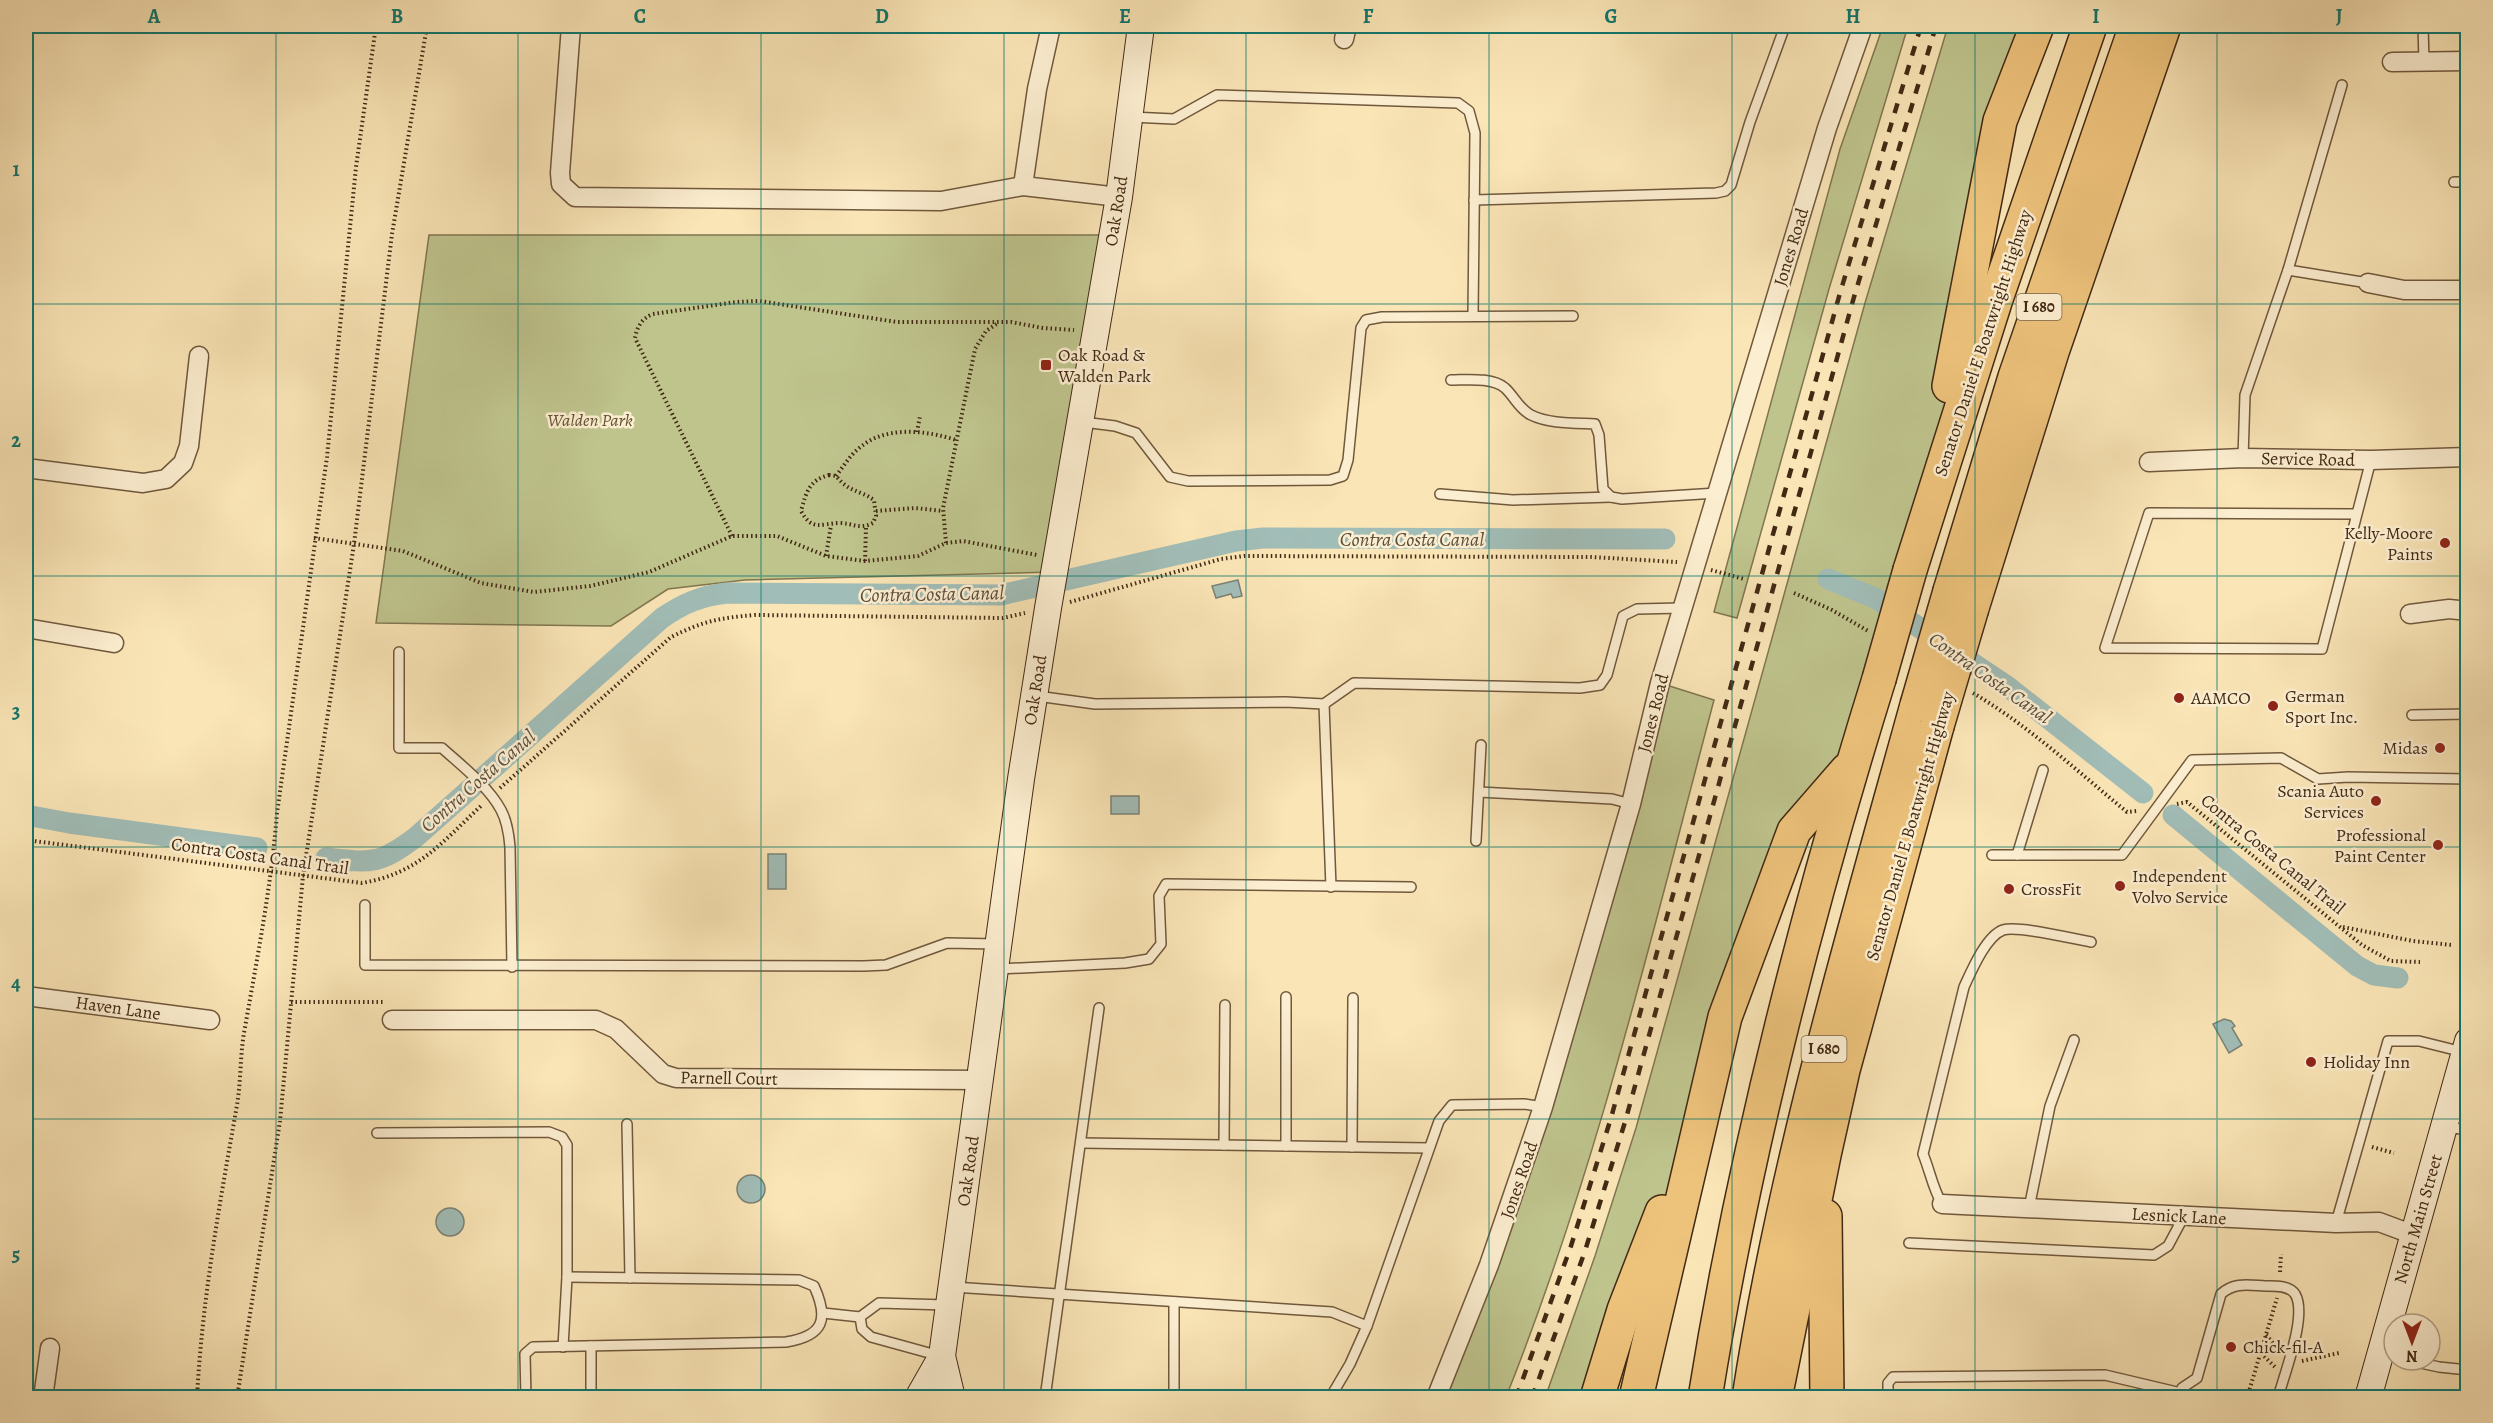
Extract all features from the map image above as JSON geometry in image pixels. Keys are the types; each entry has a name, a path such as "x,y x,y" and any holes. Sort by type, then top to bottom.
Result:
{"highway":[{"path":"1917,550 2000,121 2037,26"},
{"name":"Senator Daniel E Boatwright Highway","path":"1705,1398 1748,1167 1790,998 1853,763 1992,312 2090,26"},
{"name":"I 680","path":"1961,599 2015,377 2136,26"},
{"path":"2159,38 2180,26"},
{"name":"Senator Daniel E Boatwright Highway","path":"1775,1398 1824,1155 1927,715 1961,599 2055,342 2159,38"},
{"name":"I 680","path":"1749,1398 1776,1252 1860,909 1927,715"},
{"path":"1636,1398 1725,1017 1794,831 1853,763"},
{"path":"1597,1398 1624,1310 1705,1098"},
{"path":"1824,1155 1827,1398"}],"main road":[{"name":"Oak Road","path":"952,1398 942,1356 950,1296 1034,696 1119,197 1141,26"},
{"name":"North Main Street","path":"2368,1398 2384,1354 2414,1234 2456,1128 2466,1046"},
{"name":"Oak Road","path":"918,1398 942,1356"}],"street":[{"path":"571,26 560,173 561,184 575,197 941,201 1023,186 1119,197"},
{"path":"1023,186 1037,89 1051,26"},
{"name":"Jones Road","path":"1436,1398 1489,1264 1544,1107 1630,804 1660,683 1682,608 1827,128 1863,26"},
{"path":"2392,62 2468,61"},
{"path":"2368,283 2404,290 2467,290"},
{"path":"26,468 143,483 166,479 183,463 189,446 199,356"},
{"name":"Service Road","path":"2149,462 2243,458 2371,460 2468,457"},
{"path":"2410,614 2449,609 2468,610"},
{"path":"26,628 114,643"},
{"name":"Haven Lane","path":"26,996 210,1020"},
{"name":"Parnell Court","path":"392,1020 596,1020 616,1029 663,1074 676,1078 980,1080"},
{"name":"Lesnick Lane","path":"1942,1204 2336,1223 2379,1222 2414,1234"},
{"path":"43,1398 50,1348"}],"lane":[{"path":"1474,200 1725,191 1731,185 1750,122 1785,26"},
{"path":"2423,26 2424,62"},
{"path":"2243,458 2245,395 2288,270 2342,85"},
{"path":"1130,117 1174,119 1217,95 1458,103 1469,111 1475,133 1473,316"},
{"path":"2454,182 2468,182"},
{"path":"2288,270 2368,283"},
{"path":"2467,290 2468,285"},
{"path":"1081,421 1115,426 1136,433 1170,477 1188,481 1330,480 1343,476 1348,460 1361,328 1366,321 1382,316 1573,315"},
{"path":"1451,380 1485,381 1504,387 1515,402 1530,415 1551,421 1595,424 1599,435 1603,489 1611,497"},
{"path":"2356,514 2149,513 2105,648 2322,649 2371,460"},
{"path":"1440,494 1513,500 1611,497 1622,499 1717,493"},
{"path":"1034,696 1095,704 1285,702 1324,704 1354,683 1580,688 1600,685 1607,675 1623,616 1636,609 1682,608"},
{"path":"399,652 399,748 442,748 471,774 502,810 508,831 512,967"},
{"path":"1324,704 1331,887"},
{"path":"2412,715 2468,714"},
{"path":"1476,841 1482,745"},
{"path":"1992,855 2122,855 2192,760 2281,758 2318,779 2348,777 2468,779"},
{"path":"2017,855 2043,770"},
{"path":"1479,792 1612,799 1630,804"},
{"path":"365,905 365,966 864,966 886,965 947,943 997,956 1125,963 1149,959 1161,944 1159,896 1166,884 1411,887"},
{"path":"1942,1204 1934,1191 1931,1173 1923,1154 1964,987 1973,968 1991,939 2002,930 2015,929 2091,942"},
{"path":"1286,997 1286,1146"},
{"path":"1352,1147 1353,998"},
{"path":"1224,1145 1225,1005"},
{"path":"1046,1398 1100,1008"},
{"path":"2029,1208 2050,1106 2074,1040"},
{"path":"2336,1223 2388,1041 2420,1041 2466,1046"},
{"path":"1330,1398 1350,1364 1367,1326 1439,1121 1452,1105 1524,1104 1544,1107"},
{"path":"627,1124 630,1278"},
{"path":"377,1133 549,1132 562,1137 567,1145 567,1277 563,1347"},
{"path":"1081,1143 1429,1148"},
{"path":"1909,1243 2154,1255 2168,1246 2184,1216"},
{"path":"526,1398 525,1354 533,1347 786,1342 806,1339 819,1327 823,1313 814,1286 799,1280 567,1277"},
{"path":"1888,1398 1888,1383 1893,1377 2105,1375 2180,1395 2182,1388 2197,1378 2221,1294 2229,1287 2239,1285 2279,1286 2290,1290 2295,1295 2299,1320 2278,1398"},
{"path":"823,1313 860,1317 879,1302 950,1296 1060,1295 1332,1312 1367,1326"},
{"path":"1174,1302 1174,1398"},
{"path":"860,1317 862,1329 871,1337 942,1356"},
{"path":"591,1346 591,1398"},
{"path":"2442,1367 2468,1370"}],"path":[{"path":"197,1398 200,1342 225,1166 238,1102 244,1036 273,872 277,813 327,458 356,167 376,26"},
{"path":"237,1398 280,1121 303,876 354,544 392,234 427,26"},
{"path":"732,536 635,338 637,329 646,317 653,314 736,302 759,301 897,322 1000,322 1043,328 1096,331"},
{"path":"946,543 943,511 975,349 986,331 1000,322"},
{"path":"917,432 920,416"},
{"path":"836,476 845,487 874,500 876,511 873,524 866,527 857,528 840,523 815,525 806,520 801,511 811,483 819,478 836,476 857,449 872,440 903,430 942,435 956,440"},
{"path":"876,511 915,508 943,511"},
{"path":"826,556 831,525"},
{"path":"865,561 866,527"},
{"path":"314,538 403,551 481,583 534,592 590,586 649,572 732,536 777,536 826,556 865,561 918,556 946,543 963,541 1055,565"},
{"path":"1085,599 1244,555 1591,557 1682,563"},
{"path":"1711,570 1744,579"},
{"name":"Contra Costa Canal Trail","path":"26,840 362,883 398,874 423,860 489,794 671,637 698,624 717,618 755,615 1010,616"},
{"name":"Contra Costa Canal Trail","path":"2187,802 2343,927 2362,945 2385,958 2402,962 2420,962"},
{"name":"Contra Costa Canal Trail","path":"2343,927 2414,941 2452,945"},
{"path":"291,1002 392,1002 392,1020"},
{"path":"2359,1144 2394,1153"},
{"path":"2247,1398 2279,1286 2281,1254"},
{"path":"2266,1335 2270,1340"},
{"path":"2260,1353 2265,1357"}],"green space":[{"path":"1883,26 1908,26 1829,289 1737,618 1714,612 1840,149"},
{"path":"1948,26 2037,26 1920,538 1853,763 1794,831 1705,1098 1597,1397 1545,1398 1595,1256 1636,1128 1865,303"},
{"name":"Walden Park","path":"429,235 1113,235 1054,572 745,580 668,589 611,626 376,623"},
{"path":"1660,683 1714,700 1621,1052 1568,1226 1506,1397 1436,1398 1489,1265"}],"water":[{"path":"1238,580 1242,596 1233,598 1231,594 1216,598 1212,586"},
{"path":"1111,796 1139,796 1139,814 1111,814"},
{"path":"768,854 786,854 786,889 768,889"},
{"path":"2224,1019 2231,1021 2235,1026 2232,1028 2242,1045 2229,1053 2213,1024"},
{"path":"751,1175 761,1179 765,1189 761,1199 751,1203 741,1199 737,1189 741,1179"},
{"path":"450,1208 460,1212 464,1222 460,1232 450,1236 440,1232 436,1222 440,1212"}],"waterway":[{"name":"Contra Costa Canal","path":"326,858 364,861 393,853 416,837 662,618 685,604 709,596 727,593 1001,595 1236,541 1263,538 1665,539"},
{"name":"Contra Costa Canal","path":"1828,579 1875,598 2007,686 2143,793"},
{"name":"Contra Costa Canal","path":"26,815 69,823 257,848"},
{"name":"Contra Costa Canal","path":"2173,815 2357,966 2374,975 2398,978"}],"railway":[{"path":"1516,1398 1571,1246 1611,1118 1840,293 1921,26"},
{"path":"1532,1398 1585,1251 1625,1122 1854,297 1936,26"}],"place":[{"name":"Oak Road & Walden Park","path":"1046,365"},
{"name":"Kelly-Moore Paints","path":"2445,543"},
{"name":"AAMCO","path":"2179,698"},
{"name":"German Sport Inc.","path":"2273,706"},
{"name":"Midas","path":"2440,748"},
{"name":"Scania Auto Services","path":"2376,801"},
{"name":"Professional Paint Center","path":"2438,845"},
{"name":"Independent Volvo Service","path":"2120,886"},
{"name":"CrossFit","path":"2009,889"},
{"name":"Holiday Inn","path":"2311,1062"},
{"name":"Chick-fil-A","path":"2231,1347"}]}
